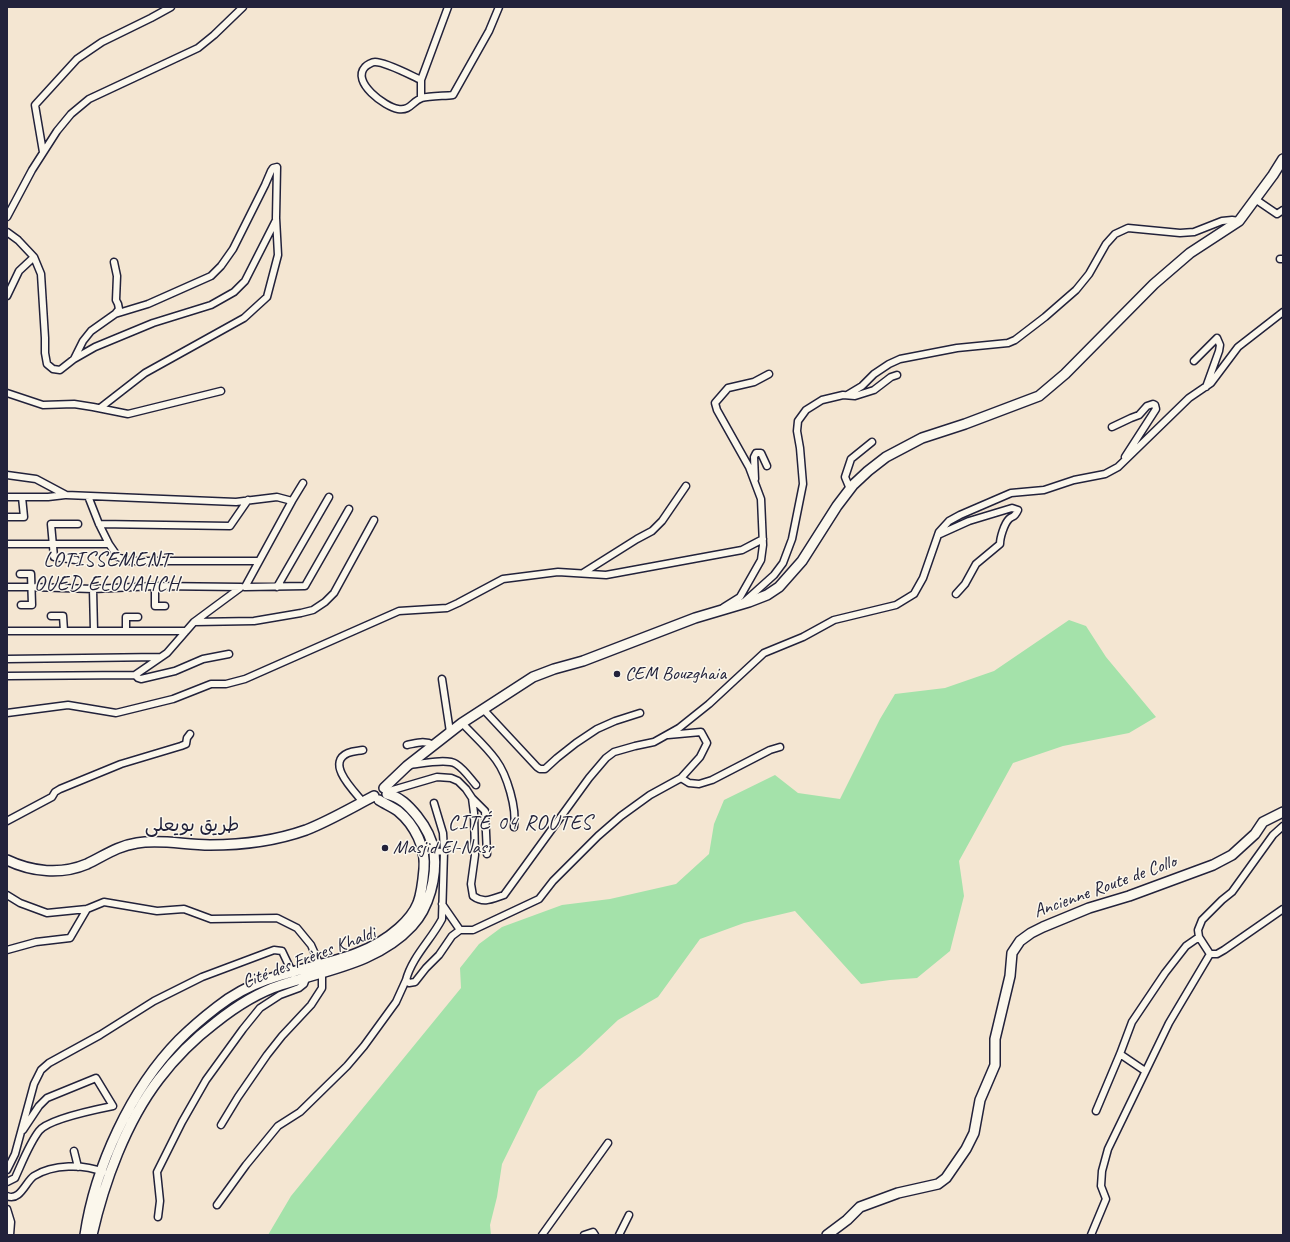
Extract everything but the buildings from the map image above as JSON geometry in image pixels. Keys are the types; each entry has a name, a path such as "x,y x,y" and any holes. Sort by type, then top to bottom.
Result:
{"main road":[{"path":"1239,221 1283,160"},
{"name":"طريق بويعلى","path":"7,860 14,864 52,872 64,871 86,864 111,851 138,843 165,842 210,845 254,842 306,830 362,802 377,798 385,798 386,791 407,766 423,752 462,723 533,677 554,669 583,661 688,621 767,595 779,587 802,561 837,506 850,489 868,471 886,457 922,438 965,424 1039,396 1065,374 1154,284 1190,253 1239,221"},
{"name":"Cité des Frères Khaldi","path":"321,969 345,966 373,955 401,937 420,917 425,908 430,894 433,877 434,852 426,829 413,811 401,799 386,791"},
{"name":"Cité des Frères Khaldi","path":"85,1235 90,1206 105,1173 119,1152 136,1115 158,1080 178,1056 210,1027 242,1002 293,976 321,969 358,954 383,941 408,919 418,904 422,888 424,866 421,846 414,829 406,819 397,810 377,798"},
{"name":"Ancienne Route de Collo","path":"827,1235 847,1220 860,1207 898,1193 938,1184 946,1178 966,1149 974,1133 980,1100 995,1065 995,1039 1010,976 1012,953 1020,941 1030,933 1090,908 1129,896 1213,865 1232,855 1255,834 1263,822 1283,812"},
{"name":"Cité des Frères Khaldi","path":"92,1235 105,1173"}],"street":[{"path":"43,152 35,104 77,58 102,42 171,7"},
{"path":"7,217 43,152 71,114 89,99 198,48 243,7"},
{"path":"421,98 421,80 448,7"},
{"path":"421,80 384,63 374,62 366,66 362,71 362,82 372,94 398,109 407,109 421,98 453,95 489,31 499,7"},
{"path":"74,359 83,340 100,323 115,314 148,304 211,276 221,266 233,249 265,185 270,171 277,167 276,218 278,255 268,297 244,318 145,373 100,408"},
{"path":"1255,199 1277,214 1283,210"},
{"path":"7,232 18,240 34,257 41,274 45,353 47,364 53,369 60,370 74,359 95,347 153,323 211,305 234,292 244,281 276,218"},
{"path":"847,395 862,386 874,374 900,359 957,348 1008,343 1015,340 1076,290 1089,274 1106,244 1114,234 1128,228 1180,233 1194,232 1222,221 1239,221"},
{"path":"7,296 19,271 34,257"},
{"path":"114,262 117,276 116,300 119,309 115,314"},
{"path":"472,798 474,813 475,856 471,884 473,896 479,900 489,900 504,895 589,778 606,758 614,752 654,742 666,736 709,704 764,653 803,637 834,620 896,605 914,594 923,578 939,532 949,521 1011,493 1044,490 1074,480 1105,474 1118,467 1189,398 1211,384 1238,347 1283,312"},
{"path":"1194,361 1217,338 1220,345 1219,351 1206,387"},
{"path":"718,611 740,596 761,560 763,539 761,499 749,467 717,410 715,403 728,388 754,382 769,374"},
{"path":"741,604 774,575 783,563 792,539 803,484 797,431 798,420 806,410 822,400 843,394 855,396 874,390 891,377 897,375"},
{"path":"7,394 43,405 74,404 128,414 221,391"},
{"path":"1112,427 1139,416 1148,406 1153,404 1155,405 1156,409 1118,467"},
{"path":"850,489 845,477 851,459 872,442"},
{"path":"755,484 754,457 756,453 761,453 767,466"},
{"path":"7,475 36,479 66,495"},
{"path":"7,676 136,675 167,653 194,622 242,587 303,483"},
{"path":"583,573 652,531 662,521 686,486"},
{"path":"7,497 48,497 66,495 236,502 277,497 292,501"},
{"path":"88,496 99,524 109,544 118,557 128,560 259,560"},
{"path":"8,517 24,517 22,497"},
{"path":"277,587 329,497"},
{"path":"99,524 230,526 248,500"},
{"path":"938,535 969,521 1012,508 1018,510 1015,516 1008,519 1000,536 1000,544 976,564 965,584 956,594"},
{"path":"7,587 93,589 155,586 305,586 349,509"},
{"path":"194,622 254,621 313,610 326,602 334,593 374,520"},
{"path":"76,560 54,557 51,524 78,524"},
{"path":"7,714 68,705 116,713 173,699 211,684 226,684 245,679 399,611 447,608 503,580 558,572 606,575 742,550 763,539"},
{"path":"7,544 109,544"},
{"path":"20,574 31,574 32,587 32,606 21,606"},
{"path":"155,586 155,606 165,606"},
{"path":"93,589 94,631"},
{"path":"50,616 63,616 64,631"},
{"path":"126,631 126,617 138,616"},
{"path":"7,631 186,631"},
{"path":"136,675 141,679 175,672 203,659 229,654"},
{"path":"7,659 161,657"},
{"path":"442,679 450,732"},
{"path":"483,709 537,767 542,769 548,767 576,743 597,729 615,721 640,714"},
{"path":"462,723 492,755 499,765 514,807 516,817 514,827"},
{"path":"406,980 409,983 415,982 452,936 460,930 473,930 539,899 553,881 598,836 621,816 650,795 681,778 700,757 707,743 701,732 666,736"},
{"path":"7,822 52,797 55,792 60,789 121,764 186,744 187,738 190,734"},
{"path":"407,746 422,742 434,744"},
{"path":"681,778 689,783 699,784 712,780 770,750 780,748"},
{"path":"362,802 340,772 339,765 341,758 347,753 363,750"},
{"path":"423,752 431,763"},
{"path":"407,766 453,762 460,767 476,785"},
{"path":"386,791 444,777 458,781 485,811 486,854"},
{"path":"217,1205 246,1165 278,1126 300,1112 347,1066 364,1046 396,1002 406,980 408,971 415,958 438,928 442,919 444,851 443,833 434,803"},
{"path":"1210,954 1199,937 1198,930 1202,920 1232,892 1273,835 1283,826"},
{"path":"434,852 444,851"},
{"path":"7,895 20,903 47,913 87,909 104,902 157,911 184,909 211,919 277,918 297,928 311,945 321,969 322,988 311,1005 282,1036 267,1055 221,1125"},
{"path":"442,904 460,930"},
{"path":"7,950 36,942 70,938 87,909"},
{"path":"1210,954 1217,954 1224,950 1283,909"},
{"path":"1096,1111 1132,1022 1165,973 1186,946 1199,937"},
{"path":"7,1170 15,1154 34,1084 41,1070 49,1063 100,1035 154,1001 202,977 274,950 282,951 293,976"},
{"path":"1091,1235 1106,1199 1101,1186 1102,1172 1108,1149 1169,1023 1210,954"},
{"path":"158,1217 160,1202 157,1172 182,1122 206,1080 260,1008 280,995 299,988 304,984 307,973"},
{"path":"1120,1054 1145,1071"},
{"path":"7,1182 14,1178 39,1130 57,1121 80,1113 113,1106 96,1078 47,1098 39,1106 20,1136"},
{"path":"542,1235 608,1143"},
{"path":"74,1151 78,1167"},
{"path":"7,1196 16,1196 33,1177 41,1172 53,1168 88,1167 105,1173"},
{"path":"7,1209 11,1222 10,1235"},
{"path":"619,1235 629,1215"},
{"path":"584,1235 594,1232 595,1235"}],"green space":[{"path":"1069,620 1086,626 1106,657 1156,717 1129,733 1063,746 1013,763 959,861 964,896 950,951 917,978 861,984 795,911 744,923 700,939 658,997 618,1020 580,1056 538,1091 502,1164 497,1197 490,1225 491,1235 268,1235 291,1196 461,988 460,968 479,944 502,927 562,905 610,899 676,884 709,854 714,824 724,800 775,775 798,793 840,799 880,719 895,694 945,688 994,671"}],"place":[{"name":"CEM Bouzghaia","path":"617,674"},
{"name":"Masjid El-Nasr","path":"385,848"}],"district":[{"name":"LOTISSEMENT OUED ELOUAHCH","path":"107,572"},
{"name":"CITÉ 04 ROUTES","path":"520,823"}]}
